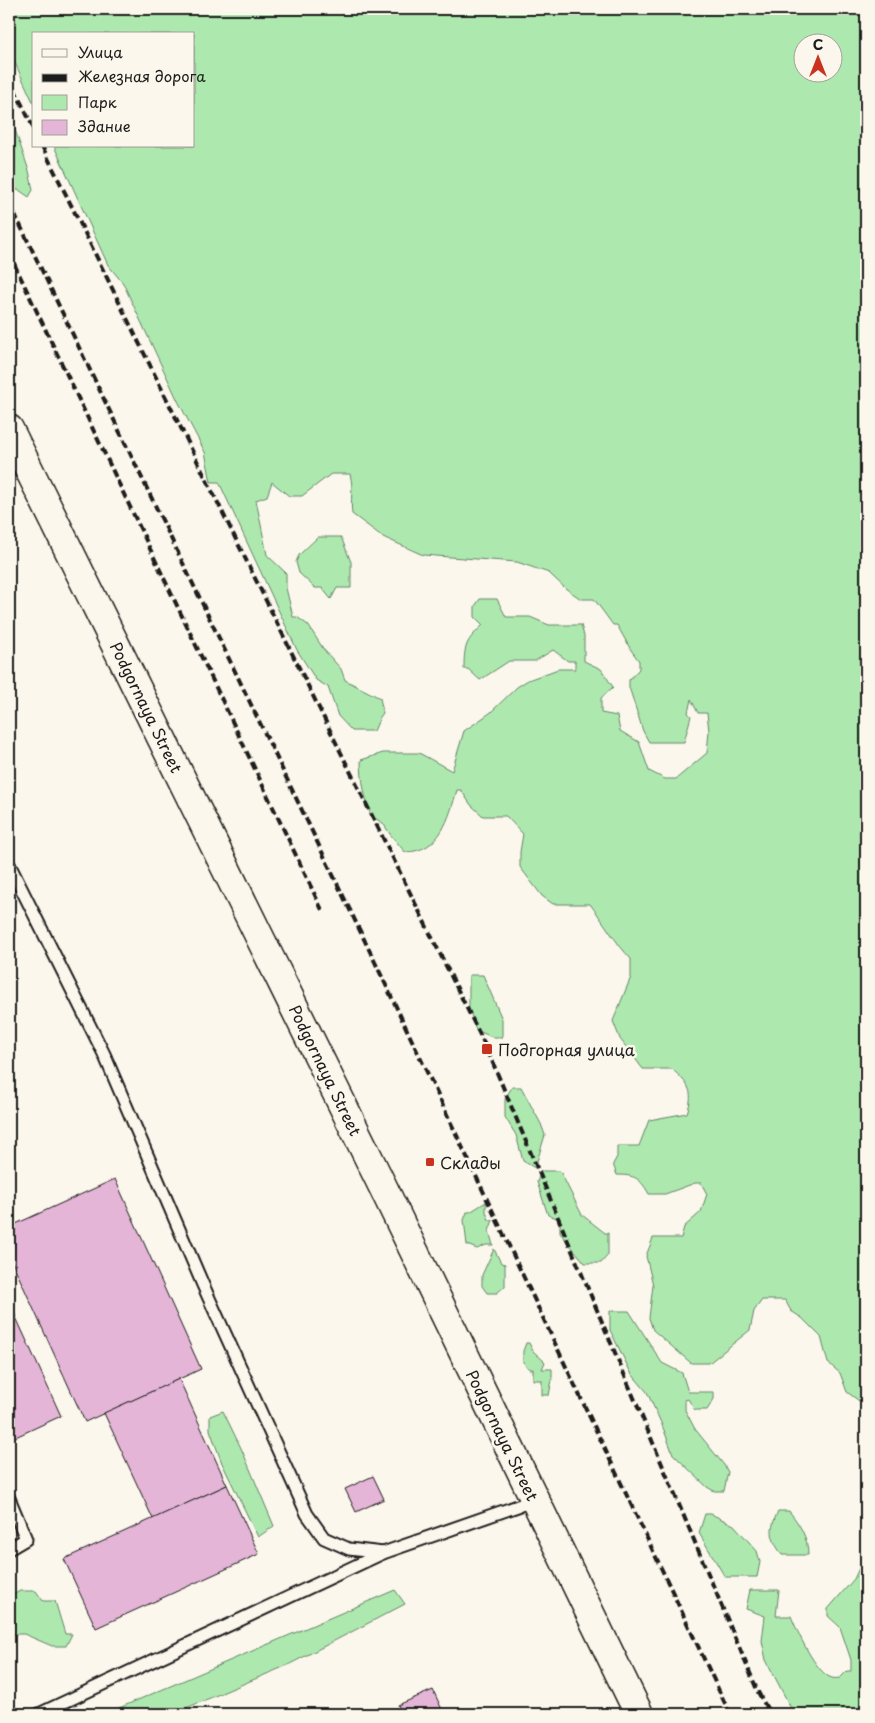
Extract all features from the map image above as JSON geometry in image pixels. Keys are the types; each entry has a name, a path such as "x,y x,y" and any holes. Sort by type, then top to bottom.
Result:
{"main road":[{"name":"Podgornaya Street","path":"9,429 285,986 639,1714"}],"lane":[{"path":"9,864 104,1054 203,1285 307,1514 324,1538 349,1549 383,1553"},
{"path":"9,1498 26,1539 9,1549"},
{"path":"39,1714 383,1553 535,1500"}],"green space":[{"path":"9,9 866,9 866,1406 847,1392 840,1373 828,1363 821,1337 802,1318 791,1311 785,1300 762,1300 754,1311 750,1330 709,1363 691,1363 653,1330 649,1318 653,1285 646,1256 653,1238 681,1238 684,1227 701,1212 707,1194 701,1183 695,1183 665,1194 649,1194 643,1184 636,1178 617,1175 613,1164 617,1157 617,1146 639,1146 649,1120 687,1113 690,1099 686,1083 672,1069 643,1069 620,1039 613,1021 631,977 631,959 590,904 553,904 542,896 520,867 523,834 506,816 483,816 471,805 461,790 457,790 447,821 435,840 417,850 405,852 383,823 371,816 365,795 361,760 383,753 419,753 452,771 464,731 490,713 517,687 528,680 558,669 575,669 575,661 568,661 553,650 535,661 509,661 480,680 468,669 464,669 467,644 483,625 475,617 475,606 480,599 497,599 506,617 530,617 549,625 581,625 584,636 584,661 601,669 613,687 601,698 601,713 617,716 620,731 639,742 649,771 665,779 676,779 707,753 709,731 707,713 698,713 691,699 688,713 691,716 684,742 649,742 643,731 629,687 629,680 639,669 639,661 617,625 613,625 594,599 581,599 565,588 549,573 517,562 423,555 383,537 352,514 350,474 331,474 302,496 289,496 272,482 267,496 256,500 267,555 286,573 286,588 293,617 297,617 308,625 324,650 341,669 345,680 380,698 383,713 374,731 352,731 338,716 328,687 316,680 297,650 219,482 211,482 205,452 178,401 123,283 108,265 55,148 195,148 195,32 32,32 32,100 9,50"},
{"path":"9,112 29,171 33,190 29,197 19,190 15,190 9,172"},
{"path":"318,537 341,537 351,562 351,588 337,588 331,599 322,588 315,588 299,573 296,562 299,555"},
{"path":"469,975 483,975 502,1019 502,1037 492,1037 476,1030 469,1008"},
{"path":"512,1087 521,1087 545,1135 535,1168 523,1161 516,1135 505,1117 505,1099"},
{"path":"541,1171 560,1171 582,1215 605,1233 608,1233 608,1255 601,1263 585,1263 560,1233 560,1219 548,1215 537,1182"},
{"path":"486,1202 486,1212 489,1220 493,1220 489,1231 493,1245 486,1245 477,1249 467,1245 464,1220 467,1212"},
{"path":"494,1249 501,1263 505,1264 505,1286 497,1293 487,1293 482,1286 482,1275"},
{"path":"610,1311 629,1311 662,1363 682,1373 688,1392 714,1392 714,1399 707,1410 695,1410 688,1399 685,1400 685,1410 695,1429 728,1472 724,1491 714,1491 707,1487 673,1454 647,1392 631,1373 610,1330"},
{"path":"526,1343 529,1343 533,1351 545,1362 542,1369 552,1369 549,1395 542,1395 542,1380 533,1380 533,1369 529,1369 523,1362 523,1351"},
{"path":"223,1411 274,1526 258,1537 222,1463 210,1430 210,1416"},
{"path":"778,1511 789,1511 797,1521 805,1537 808,1555 782,1555 772,1534 773,1524"},
{"path":"705,1514 711,1514 734,1525 757,1551 760,1562 757,1577 725,1577 699,1533"},
{"path":"866,1553 866,1714 794,1714 766,1660 762,1641 765,1616 746,1609 750,1590 779,1590 776,1616 791,1616 808,1651 820,1669 832,1678 840,1678 847,1671 851,1671 851,1660 840,1627 828,1616 828,1609 854,1579"},
{"path":"395,1590 405,1604 288,1665 172,1714 105,1714"},
{"path":"20,1591 36,1591 43,1601 55,1601 65,1634 72,1634 66,1646 52,1646 24,1634 9,1634 9,1597"}],"building":[{"path":"115,1179 201,1369 85,1422 9,1255 9,1227"},
{"path":"9,1302 61,1416 9,1440"},
{"path":"179,1379 227,1485 153,1519 104,1413"},
{"path":"373,1476 384,1499 356,1512 345,1489"},
{"path":"227,1485 259,1554 96,1628 64,1559"},
{"path":"433,1690 444,1714 402,1714 398,1705"}],"railway":[{"path":"9,78 32,125"},
{"path":"43,148 487,1049 758,1692 770,1714"},
{"path":"9,202 375,962 730,1714"},
{"path":"9,253 323,912"}],"place":[{"name":"Подгорная улица","path":"487,1049"},
{"name":"Склады","path":"430,1162"}]}
